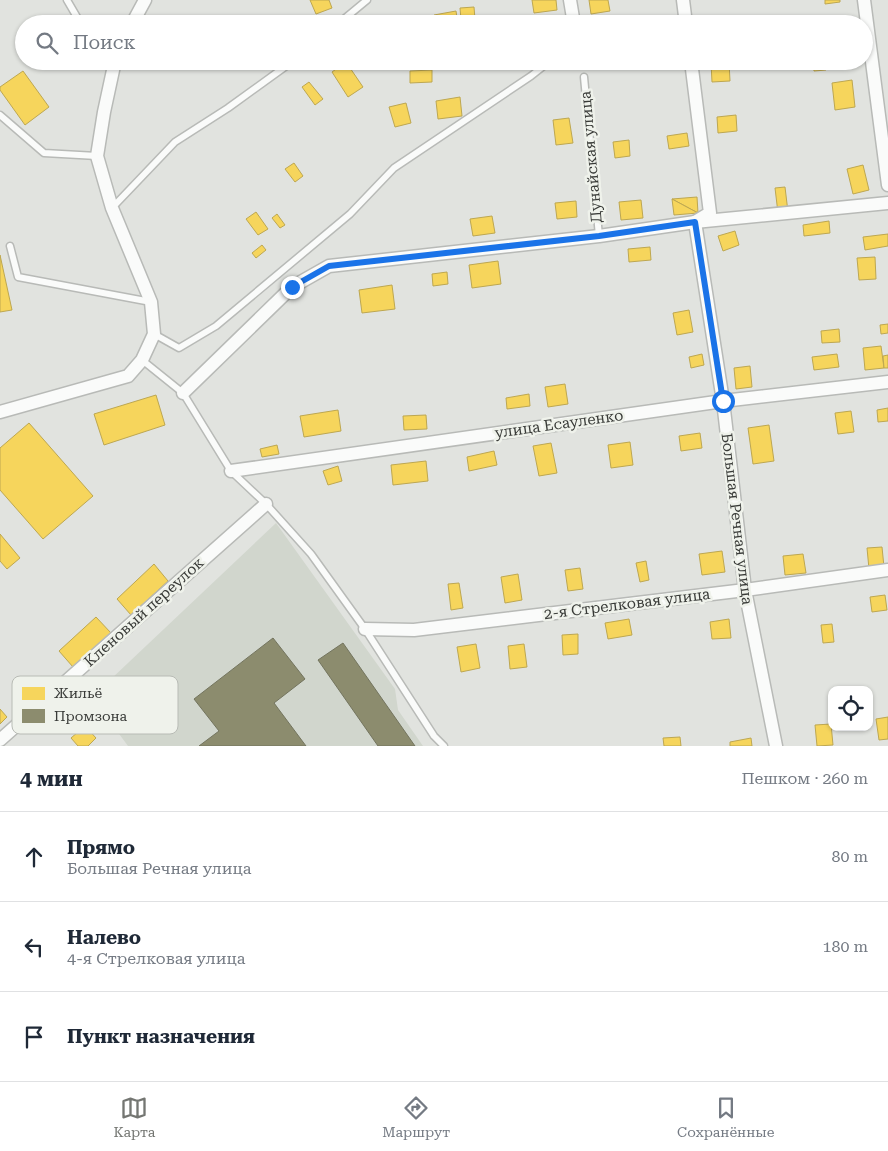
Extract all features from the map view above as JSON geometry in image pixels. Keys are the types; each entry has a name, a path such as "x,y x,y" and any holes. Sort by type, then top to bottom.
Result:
{"street":[{"path":"137,15 145,0"},
{"path":"570,0 572,15"},
{"path":"683,0 685,15"},
{"path":"864,0 866,15"},
{"path":"873,69 888,185"},
{"path":"0,412 128,376 142,360 154,334 151,302 112,208 96,156 113,70"},
{"path":"692,70 710,213 695,222"},
{"path":"183,393 292,287 329,266 599,236 695,222 888,203"},
{"name":"Большая Речная улица","path":"695,222 723,401 745,590 776,746"},
{"name":"улица Есауленко","path":"231,471 723,401 888,382"},
{"name":"Кленовый переулок","path":"72,676 266,504"},
{"name":"2-я Стрелковая улица","path":"365,629 414,630 745,590 888,570"},
{"name":"Кленовый переулок","path":"0,740 12,729"}],"lane":[{"path":"67,0 76,15"},
{"path":"349,15 367,0"},
{"path":"112,208 175,142 228,108 280,70"},
{"path":"154,334 179,348 216,326 350,214 394,168 539,70"},
{"name":"Дунайская улица","path":"584,77 599,236"},
{"path":"0,115 44,153 96,156"},
{"path":"10,246 18,277 151,302"},
{"path":"142,360 183,393 231,471 266,504 311,554 365,629 434,736 444,746"}],"shaded area":[{"path":"276,523 395,689 398,710 423,746 128,746 119,734 178,734 178,676 114,676"}],"building: Жильё":[{"path":"310,0 329,0 332,8 316,14"},
{"path":"532,0 556,0 557,10 534,13"},
{"path":"589,0 608,0 610,11 591,14"},
{"path":"825,0 840,0 840,2 825,4"},
{"path":"474,7 475,15 461,15 460,8"},
{"path":"456,11 457,15 434,15"},
{"path":"335,70 351,70 363,87 348,97 332,72"},
{"path":"432,70 432,82 410,83 410,71"},
{"path":"711,70 729,70 730,81 712,82"},
{"path":"23,71 49,107 25,125 0,90 0,87"},
{"path":"852,80 855,107 835,110 832,83"},
{"path":"309,82 323,99 315,105 302,87"},
{"path":"460,97 462,116 438,119 436,101"},
{"path":"406,103 411,123 395,127 389,107"},
{"path":"736,115 737,131 718,133 717,117"},
{"path":"569,118 573,143 556,145 553,120"},
{"path":"687,133 689,146 669,149 667,136"},
{"path":"629,140 630,156 615,158 613,142"},
{"path":"294,163 303,176 295,182 285,169"},
{"path":"863,165 869,190 853,194 847,169"},
{"path":"785,187 788,212 778,213 775,188"},
{"path":"697,197 698,213 672,199"},
{"path":"672,199 698,213 674,215"},
{"path":"641,200 643,218 621,220 619,202"},
{"path":"576,201 577,217 557,219 555,203"},
{"path":"256,212 268,229 258,235 246,219"},
{"path":"277,214 285,225 280,228 272,218"},
{"path":"492,216 495,233 473,236 470,219"},
{"path":"829,221 830,233 804,236 803,225"},
{"path":"735,231 739,245 723,251 718,236"},
{"path":"888,234 888,246 865,250 863,237"},
{"path":"262,245 266,250 256,258 252,253"},
{"path":"650,247 651,260 629,262 628,249"},
{"path":"0,255 12,310 0,312"},
{"path":"875,257 876,279 859,280 857,258"},
{"path":"498,261 501,284 472,288 469,265"},
{"path":"447,272 448,284 433,286 432,274"},
{"path":"392,285 395,309 362,313 359,290"},
{"path":"689,310 693,332 677,335 673,313"},
{"path":"888,324 888,333 881,334 880,325"},
{"path":"839,329 840,342 822,343 821,331"},
{"path":"881,346 884,368 865,370 863,348"},
{"path":"702,354 704,365 691,368 689,357"},
{"path":"837,354 839,367 814,370 812,357"},
{"path":"888,355 888,368 884,368 883,356"},
{"path":"750,366 752,387 736,389 734,368"},
{"path":"565,384 568,404 548,407 545,387"},
{"path":"529,394 530,406 507,409 506,398"},
{"path":"156,395 165,425 104,445 94,414"},
{"path":"888,408 888,421 878,422 877,410"},
{"path":"338,410 341,431 304,437 300,416"},
{"path":"851,411 854,432 838,434 835,413"},
{"path":"426,415 427,429 404,430 403,416"},
{"path":"29,423 93,496 43,539 0,490 0,448"},
{"path":"769,425 774,461 753,464 748,428"},
{"path":"700,433 702,448 681,451 679,436"},
{"path":"630,442 633,465 611,468 608,445"},
{"path":"551,443 557,473 539,476 533,446"},
{"path":"277,445 279,454 262,457 260,449"},
{"path":"494,451 497,465 469,471 467,457"},
{"path":"426,461 428,481 393,485 391,465"},
{"path":"338,466 342,481 328,485 323,471"},
{"path":"0,534 20,558 7,569 0,561"},
{"path":"882,547 884,567 869,569 867,548"},
{"path":"722,551 725,572 702,575 699,554"},
{"path":"803,554 806,573 785,575 783,556"},
{"path":"646,561 649,580 640,582 636,563"},
{"path":"154,564 168,581 131,615 117,599"},
{"path":"580,568 583,589 568,591 565,570"},
{"path":"518,574 522,600 505,603 501,577"},
{"path":"459,583 463,608 451,610 448,584"},
{"path":"885,595 887,610 872,612 870,597"},
{"path":"96,617 111,633 73,667 59,651"},
{"path":"629,619 632,635 608,639 605,623"},
{"path":"729,619 731,638 712,639 710,622"},
{"path":"832,624 834,642 823,643 821,625"},
{"path":"578,634 578,654 563,655 562,635"},
{"path":"476,644 480,668 461,672 457,647"},
{"path":"524,644 527,667 510,669 508,646"},
{"path":"0,709 7,717 0,724"},
{"path":"888,717 888,739 879,740 876,719"},
{"path":"828,724 828,731 832,731 833,745 817,746 815,725"},
{"path":"76,734 92,734 96,738 88,746 78,746 71,738"},
{"path":"680,737 681,746 664,746 663,738"},
{"path":"751,738 752,746 730,746 730,742"}],"building: Промзона":[{"path":"273,638 305,679 274,703 306,746 199,746 219,731 194,699"},
{"path":"343,643 415,746 378,746 318,660"}],"route":[{"path":"292,287 329,266 599,236 695,222 723,401"}]}
